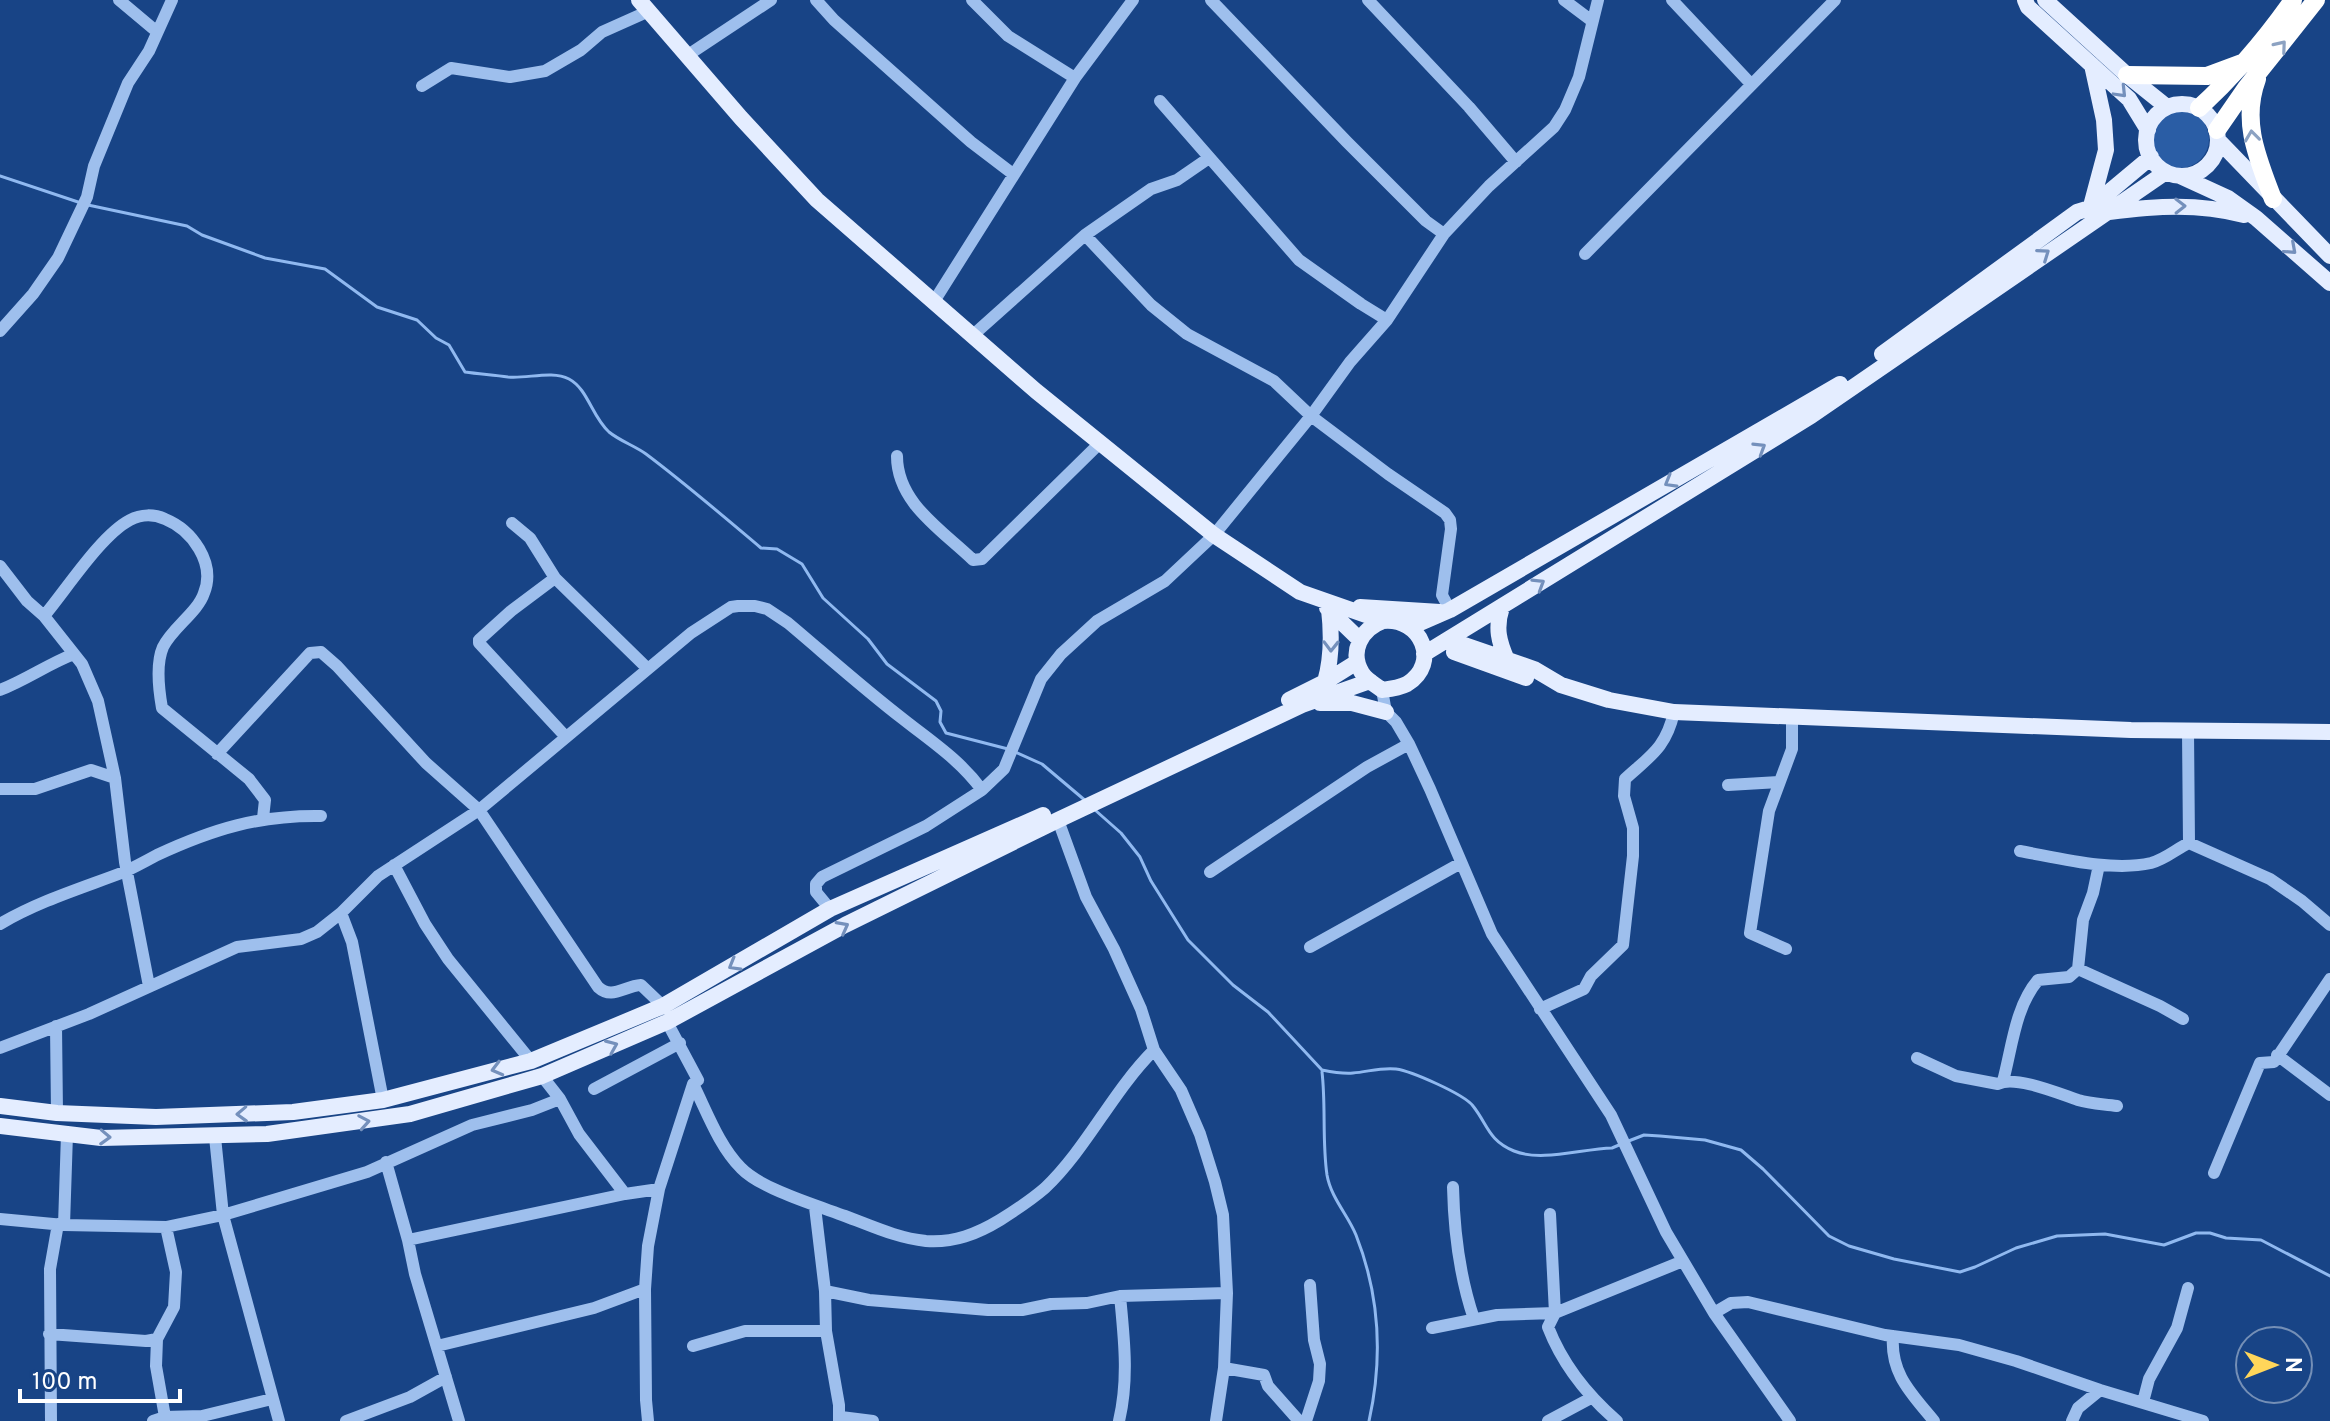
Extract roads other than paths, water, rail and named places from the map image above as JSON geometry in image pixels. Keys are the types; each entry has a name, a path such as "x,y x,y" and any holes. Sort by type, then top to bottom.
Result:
{"highway":[{"path":"2218,135 2252,66 2293,0"},
{"path":"2199,108 2252,66 2316,0"},
{"path":"2127,75 2207,76 2252,66"},
{"path":"2252,66 2251,135 2273,199"}],"main road":[{"path":"2025,0 2028,7 2129,99 2148,130"},
{"path":"2045,0 2167,107"},
{"path":"644,5 741,118 817,200 972,336 1214,535 1300,592 1329,605 1383,621 1398,621 1411,627 1421,639 1437,646 1527,678 1544,677"},
{"path":"2092,63 2104,120 2106,150 2097,210"},
{"path":"2330,256 2273,199 2218,135 2213,121 2199,108 2183,104 2167,107 2158,113 2146,139 2151,157 2173,174 2228,198 2256,218 2330,283"},
{"path":"2097,210 2173,174 2202,170 2210,162 2218,135"},
{"path":"0,1106 57,1113 156,1117 293,1112 383,1100 531,1061 665,1014 830,909 1057,816 1302,705 1376,686 1400,687 1415,678 1437,646 1811,416 2097,210 2151,157"},
{"path":"1411,627 1448,611 1840,384 2077,212 2193,205 2256,218"},
{"path":"1329,605 1448,611"},
{"path":"1329,605 1360,640"},
{"path":"1325,682 1331,651 1329,605"},
{"path":"1502,607 1498,619 1499,639 1507,660"},
{"path":"1376,686 1357,662 1360,640 1369,628 1383,621"},
{"path":"1437,646 1507,660 1534,669 1561,685 1609,700 1674,712 1792,719 2188,731 2330,732"},
{"path":"1103,795 1325,682 1357,662"},
{"path":"1302,705 1352,703 1386,712"},
{"path":"0,1126 101,1138 215,1137 344,1125 410,1114 542,1076 1057,816"}],"street":[{"path":"119,0 156,31"},
{"path":"0,331 47,276 80,213 103,143 128,83 149,51 172,0"},
{"path":"688,55 771,0"},
{"path":"816,0 834,20 971,142 1013,174"},
{"path":"972,0 1008,36 1075,78"},
{"path":"933,303 1075,78 1133,0"},
{"path":"1211,0 1400,196 1444,234"},
{"path":"1368,0 1516,162"},
{"path":"1564,0 1592,21"},
{"path":"830,909 816,892 816,884 822,877 926,826 982,790 1004,769 1041,679 1061,654 1097,621 1165,581 1214,535 1311,416 1350,362 1387,320 1444,234 1554,127 1579,77 1598,0"},
{"path":"1672,0 1751,84"},
{"path":"1585,254 1835,0"},
{"path":"422,86 451,68 510,77 545,71 581,50 602,32 644,5"},
{"path":"1160,101 1299,260 1387,320"},
{"path":"972,336 1085,235 1151,189 1177,180 1209,158"},
{"path":"1085,235 1151,305 1187,334 1274,381 1311,416 1445,513 1451,529 1442,595 1448,611"},
{"path":"897,456 902,485 927,520 973,560 978,560 1100,443"},
{"path":"44,616 101,546 131,518 149,515 167,519 190,534 205,562 204,594 162,648 161,704 164,711 260,791 266,809 263,818"},
{"path":"512,523 530,538 555,578 647,668"},
{"path":"0,566 82,664 98,701 115,778 127,871 149,986"},
{"path":"555,578 511,611 479,643 566,737"},
{"path":"0,1048 89,1014 237,947 301,939 317,932 394,865 479,810 647,668 691,633 731,607 767,609 788,623 903,719 939,745 971,775 982,790"},
{"path":"217,754 310,653 321,652 426,763 479,810 598,987 605,994 610,994 641,985 648,989 665,1014 698,1080 693,1084 659,1189 648,1246 644,1420"},
{"path":"0,690 74,654"},
{"path":"1376,686 1386,712 1409,744 1492,934 1611,1115 1666,1232 1714,1313 1790,1421"},
{"path":"1540,1009 1584,989 1591,976 1623,945 1633,856 1633,828 1624,796 1625,779 1648,762 1669,735 1674,712"},
{"path":"1786,949 1750,933 1769,811 1792,749 1792,719"},
{"path":"2188,731 2189,843"},
{"path":"1210,872 1367,767 1409,744"},
{"path":"0,789 35,789 91,770 115,778"},
{"path":"1728,785 1779,782"},
{"path":"0,924 40,902 127,871 184,844 263,818 321,816"},
{"path":"1057,816 1086,897 1141,1009 1154,1050 1181,1090 1200,1134 1215,1182 1223,1215 1227,1293 1224,1368 1216,1421"},
{"path":"2020,851 2099,865 2149,863 2169,856 2189,843"},
{"path":"2189,843 2270,879 2330,925"},
{"path":"1310,947 1461,863"},
{"path":"394,865 425,924 448,959 531,1061"},
{"path":"2003,1081 2022,1004 2030,989 2038,980 2069,977 2078,969 2083,920 2099,865"},
{"path":"341,913 352,942 383,1100"},
{"path":"2078,969 2183,1019"},
{"path":"2214,1173 2260,1063 2274,1062 2330,979"},
{"path":"56,1026 57,1113"},
{"path":"594,1089 680,1043"},
{"path":"693,1084 726,1151 744,1172 815,1207 906,1238 943,1242 973,1235 1015,1211 1046,1186 1070,1160 1126,1080 1154,1050"},
{"path":"2277,1055 2330,1095"},
{"path":"1917,1058 1956,1076 1998,1084 2003,1081 2117,1106"},
{"path":"542,1076 560,1099 579,1134 625,1194"},
{"path":"0,1219 61,1225 166,1227 223,1215 348,1178 472,1125 532,1110 560,1099"},
{"path":"51,1421 50,1269 61,1225 67,1134"},
{"path":"215,1137 223,1215 241,1272 279,1421"},
{"path":"386,1162 415,1274 459,1421"},
{"path":"1453,1187 1465,1293 1474,1319"},
{"path":"408,1240 659,1189"},
{"path":"815,1207 825,1291 826,1331 840,1419 873,1421"},
{"path":"1550,1214 1555,1313 1548,1327 1591,1398 1617,1421"},
{"path":"166,1227 176,1272 174,1307 157,1339 159,1419 202,1416 272,1399"},
{"path":"1432,1328 1474,1319 1555,1313 1683,1261"},
{"path":"1306,1421 1319,1381 1320,1364 1314,1340 1310,1285"},
{"path":"2143,1402 2149,1379 2177,1328 2188,1288"},
{"path":"437,1346 583,1311 645,1289"},
{"path":"825,1291 869,1300 988,1310 1022,1310 1120,1296 1227,1293"},
{"path":"1119,1421 1126,1367 1120,1296"},
{"path":"1714,1313 1731,1303 1748,1302 1893,1336 1959,1345 2203,1421"},
{"path":"693,1346 745,1331 826,1331"},
{"path":"49,1334 146,1341 157,1339"},
{"path":"1893,1336 1898,1376 1934,1421"},
{"path":"1224,1368 1264,1375 1268,1386 1299,1421"},
{"path":"346,1421 410,1397 446,1377"},
{"path":"2072,1421 2078,1408 2100,1390"},
{"path":"1548,1421 1591,1398"}],"waterway":[{"path":"0,176 81,203"},
{"path":"88,205 187,226 202,235 265,258 325,269 377,307 417,320 436,338 449,345 465,372 515,377 555,375 569,379 581,389 609,432 661,465 761,548 777,549 802,564 823,598 868,639 887,664 936,701 941,711 940,722 946,733 1008,749"},
{"path":"1015,752 1042,764 1087,802"},
{"path":"1095,810 1121,833 1140,857 1151,881 1188,940 1233,985 1268,1012 1322,1070 1349,1073 1391,1069 1425,1078 1468,1101 1499,1142 1525,1154 1562,1154 1619,1145"},
{"path":"1322,1072 1327,1175 1332,1191 1356,1235 1374,1304 1377,1351 1369,1421"},
{"path":"1626,1142 1644,1135 1660,1136 1705,1140 1741,1150 1829,1236 1849,1246 1894,1259 1960,1272 2016,1248 2057,1236 2105,1234 2164,1245 2196,1233 2210,1233 2226,1238 2261,1240 2330,1276"}]}
